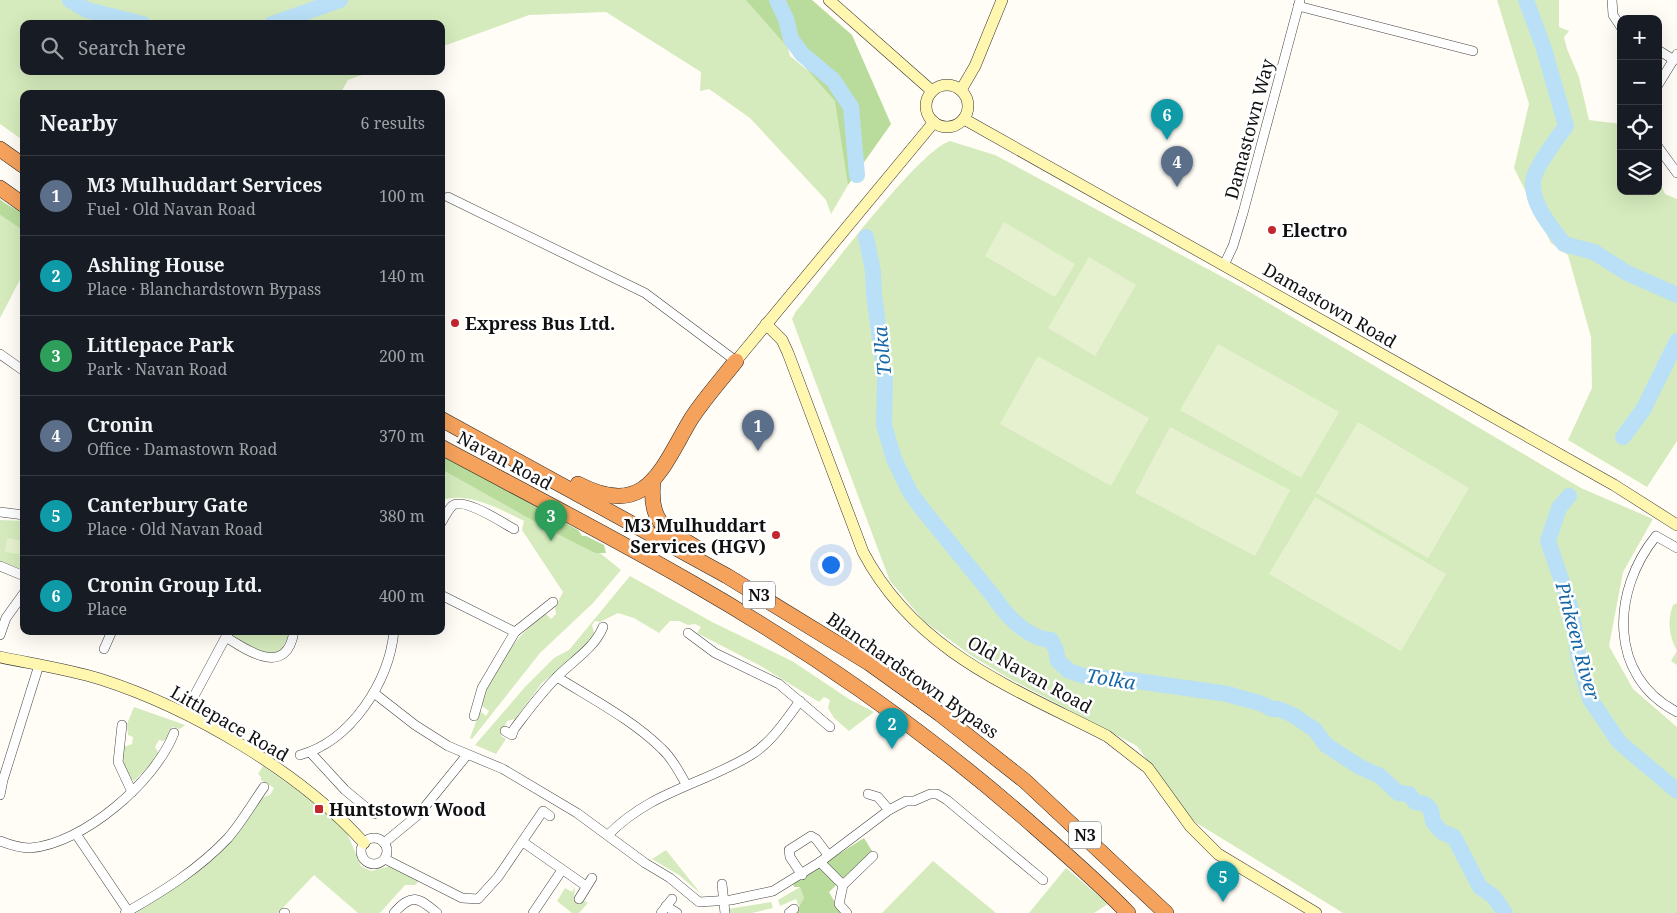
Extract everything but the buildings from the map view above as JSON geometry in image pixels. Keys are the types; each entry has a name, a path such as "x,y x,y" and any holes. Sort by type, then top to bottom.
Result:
{"highway":[{"path":"0,149 20,163"},
{"path":"0,154 20,167"},
{"path":"0,188 20,202"},
{"path":"0,194 20,206"},
{"path":"501,454 544,467 590,490 606,495 632,495 653,481 692,417 736,361"},
{"name":"Navan Road","path":"445,421 501,454"},
{"name":"Navan Road","path":"445,449 578,520 733,607 876,699 988,786 1070,858 1128,913"},
{"name":"Blanchardstown Bypass","path":"501,454 635,525 783,609 869,663 1001,761 1074,824 1166,913"},
{"path":"653,481 651,503 655,515 664,526 874,660 950,715 1001,761"}],"street":[{"path":"829,0 932,91"},
{"path":"961,90 975,66 1002,0"},
{"path":"1612,0 1613,16 1617,21"},
{"path":"1299,3 1473,51"},
{"name":"Damastown Way","path":"1224,264 1231,252 1241,221 1299,3"},
{"path":"1662,52 1675,57 1662,78"},
{"path":"943,85 951,85 961,90 968,102 968,111 964,119 952,126 940,126 934,122 926,108 932,91 943,85"},
{"name":"Damastown Road","path":"964,119 1224,264 1614,486 1677,525"},
{"path":"448,197 645,293 736,361 934,122"},
{"path":"1660,150 1677,173"},
{"name":"Old Navan Road","path":"766,324 782,340 788,353 863,552 879,581 907,616 927,634 993,678 1107,736 1124,747 1148,768 1190,826 1218,854 1316,913"},
{"path":"0,354 20,368"},
{"path":"445,516 452,505 458,502 468,504 514,529"},
{"path":"0,512 20,514"},
{"path":"1677,548 1656,536 1643,551 1630,580 1624,602 1623,620 1628,653 1642,686 1667,707 1677,712"},
{"path":"0,566 20,574"},
{"path":"445,597 516,632"},
{"path":"0,635 6,618 20,599"},
{"path":"474,716 486,680 516,632 552,602"},
{"path":"505,731 512,735 525,714 557,677 592,646 603,627"},
{"path":"688,633 715,653 779,684 830,727"},
{"path":"104,649 110,635 118,644"},
{"path":"185,714 226,635"},
{"path":"228,635 254,655 267,658 276,657 285,652 292,642 293,635"},
{"path":"300,755 310,752 344,728 374,693 388,664 393,635"},
{"name":"Littlepace Road","path":"0,657 100,680 150,698 185,714 268,763 309,792 364,843"},
{"path":"0,795 1,779 40,665"},
{"path":"557,677 628,723 662,748 676,766 686,784"},
{"path":"374,693 432,736 467,755 481,758 551,796 645,863 677,883 695,901 702,903 773,892 802,875 889,810 906,801 914,801 930,794 937,794 1043,880"},
{"path":"608,835 646,804 753,754 780,728 800,701"},
{"path":"476,706 485,712"},
{"path":"820,718 827,710"},
{"path":"122,725 118,762 132,792"},
{"path":"0,841 19,847 30,848 76,834 132,792 156,766 174,733"},
{"path":"310,752 345,790 374,814"},
{"path":"384,843 419,814 467,755"},
{"path":"76,834 127,912 172,884 211,854 229,836 264,787"},
{"path":"868,794 878,797 889,810"},
{"path":"385,859 462,898 478,899 523,842 543,811 550,816"},
{"path":"802,875 790,856 789,850 811,836 816,839 828,856"},
{"path":"373,838 384,843 388,852 385,859 378,864 367,862 361,853 364,843 373,838"},
{"path":"523,842 586,886"},
{"path":"847,913 839,904 843,885 873,856"},
{"path":"820,862 843,885"},
{"path":"533,913 562,870"},
{"path":"579,898 592,878"},
{"path":"722,884 725,913"},
{"path":"394,913 403,903 411,899 421,900 436,913"},
{"path":"666,906 677,913"}],"green space":[{"path":"0,0 68,0 76,8 120,20 20,20 20,75 362,75 348,80 342,90 20,90 20,138 0,124"},
{"path":"77,0 323,0 266,20 148,20 122,11 91,8"},
{"path":"347,0 765,0 781,20 790,56 828,87 846,119 848,185 831,214 826,200 750,118 709,89 700,91 701,72 606,12 529,15 445,46 445,20 293,20"},
{"path":"746,0 812,0 852,35 891,124 848,185 835,101"},
{"path":"1497,0 1559,0 1559,27 1569,31 1564,37 1579,77 1589,120 1617,124 1617,195 1662,195 1662,188 1665,194 1677,199 1677,441 1647,487 1568,440 1592,388 1591,337 1568,255 1551,243 1514,168 1529,104"},
{"path":"950,141 995,155 1243,288 1581,488 1653,519 1623,572 1609,646 1633,689 1677,727 1677,913 1343,913 1195,822 1179,805 1137,746 1012,680 972,656 924,621 890,581 792,319 847,247 894,191 936,149"},
{"path":"0,199 20,213 20,228 0,215"},
{"path":"0,215 20,228 20,280 0,318"},
{"path":"1004,222 1075,264 1055,297 985,256"},
{"path":"1089,257 1136,285 1095,356 1048,328"},
{"path":"1218,344 1339,412 1301,478 1180,410"},
{"path":"1038,356 1149,418 1111,486 1000,424"},
{"path":"1358,422 1469,488 1428,558 1316,493"},
{"path":"1170,427 1290,490 1255,556 1135,493"},
{"path":"445,455 578,530 582,536 586,536 604,545 606,553 595,553 445,471"},
{"path":"445,471 595,553 600,553 621,570 593,603 540,653 472,739 470,738 480,711 486,716 489,711 482,706 483,697 495,671 527,629 546,614 551,619 556,614 555,608 563,592 522,530 524,521 485,503 465,498 445,499"},
{"path":"1315,497 1446,574 1401,651 1269,574"},
{"path":"0,520 20,521 20,568 0,561"},
{"path":"7,538 20,540 20,554 5,552"},
{"path":"630,576 712,622 792,661 849,699 874,712 849,731 834,718 828,708 830,700 824,697 819,702 759,665 697,633 701,627 695,624 688,625 679,621 670,621 659,633 634,618 618,613 600,622 595,621 592,625 595,636 592,642 542,683 515,719 507,721 501,736 506,739 496,754 475,745 525,687 554,658 569,650"},
{"path":"1677,603 1677,651 1672,640 1670,623 1673,605"},
{"path":"234,635 288,635 284,645 279,650 269,654 256,650"},
{"path":"1677,651 1677,665 1671,661"},
{"path":"134,707 185,725 180,729 172,727 168,738 163,741 159,740 155,747 160,755 134,781 124,766 123,756 124,747 132,744 133,737 128,735 127,724"},
{"path":"263,766 324,809 347,833 361,866 371,871 391,866 419,881 415,885 405,885 380,913 358,913 314,875 278,913 136,913 179,884 206,862 243,825 258,803 270,795 274,788 261,780 258,774"},
{"path":"864,838 872,851 829,892 841,913 796,913 804,898 800,887 794,887 793,883"},
{"path":"666,850 701,894 679,875 652,859"},
{"path":"933,861 996,913 882,913"},
{"path":"1066,868 1108,904 1094,913 1029,913"},
{"path":"575,887 574,898 580,902 583,900 588,903 579,913 572,913 557,901 565,888 572,892"},
{"path":"800,887 804,898 800,909 796,899 780,906 778,900"},
{"path":"771,902 773,908 752,913 730,913 728,909"}],"waterway":[{"name":"Tolka","path":"70,0 87,10 127,20"},
{"name":"Tolka","path":"283,20 340,0"},
{"name":"Tolka","path":"777,0 786,19 791,39 802,54 833,80 851,107 857,175"},
{"name":"Pinkeen River","path":"1526,0 1544,49 1566,126 1546,154 1534,177 1534,191 1539,207 1548,223 1564,244 1594,252 1627,273 1677,295"},
{"name":"Tolka","path":"866,237 873,271 874,295 885,377 884,425 894,459 910,492 923,510 1011,618 1026,631 1042,639 1051,640 1056,650 1058,661 1069,671 1087,677 1130,680 1228,694 1293,715 1315,730 1326,745 1360,767 1380,776 1398,793 1409,794 1415,802 1425,804 1431,810 1433,822 1442,832 1454,837 1480,887 1493,896 1505,913"},
{"name":"Pinkeen River","path":"1623,437 1643,410 1677,341"},
{"name":"Pinkeen River","path":"1569,496 1559,508 1548,541 1571,608 1579,660 1590,699 1619,742 1677,791"}],"place":[{"name":"Cronin Group Ltd.","path":"1167,140"},
{"name":"Cronin","path":"1177,187"},
{"name":"Electro","path":"1272,230"},
{"name":"Express Bus Ltd.","path":"455,323"},
{"name":"M3 Mulhuddart Services","path":"758,451"},
{"name":"M3 Mulhuddart Services (HGV)","path":"776,535"},
{"name":"Littlepace Park","path":"551,541"},
{"name":"Ashling House","path":"892,749"},
{"name":"Huntstown Wood","path":"319,809"},
{"name":"Canterbury Gate","path":"1223,902"}]}
